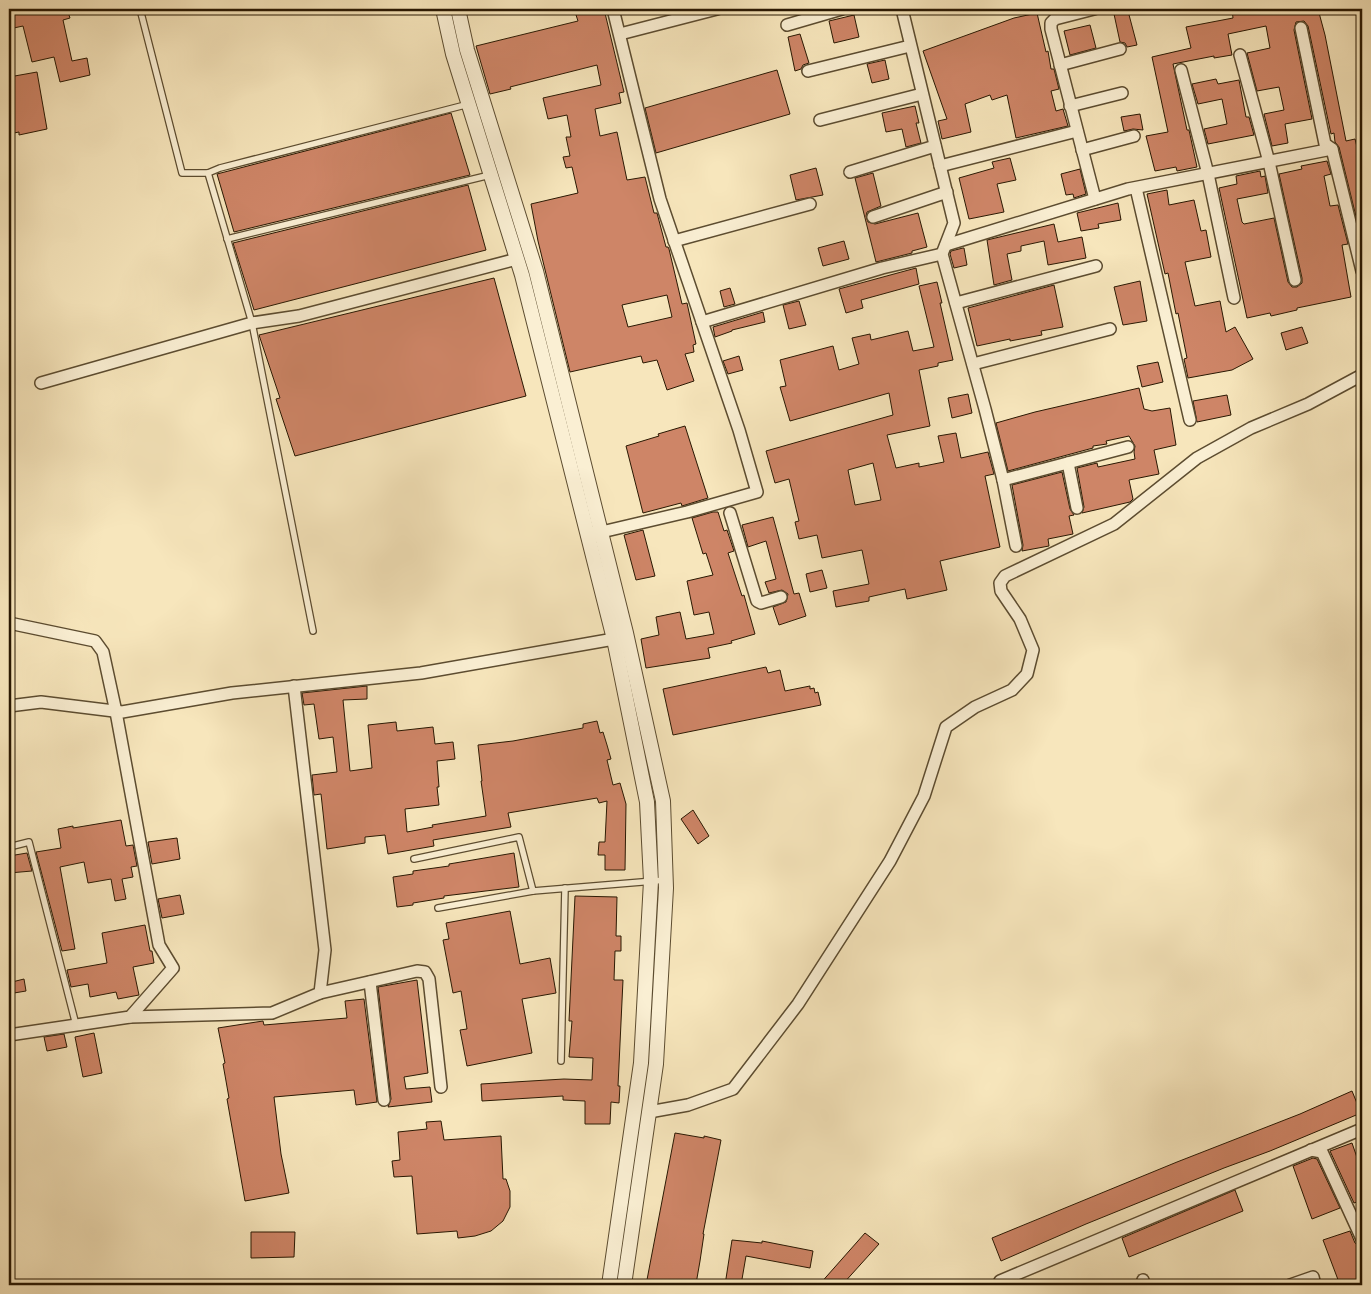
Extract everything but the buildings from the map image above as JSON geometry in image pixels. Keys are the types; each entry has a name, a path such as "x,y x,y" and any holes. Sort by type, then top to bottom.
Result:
{"street":[{"path":"443,9 453,54 491,175 595,534 626,633 663,801 666,880 656,1064 624,1285"},
{"path":"458,9 468,50 536,271 595,534 647,802 651,880 641,1063 609,1285"},
{"path":"595,534 687,512 728,506 757,492 739,430 660,198 614,9"},
{"path":"620,34 717,9"},
{"path":"787,25 842,9"},
{"path":"902,9 954,223 944,250 956,303 1003,480 1016,546"},
{"path":"1094,9 1055,19 1051,23 1051,29 1095,199"},
{"path":"1300,28 1325,144 1332,149 1362,271"},
{"path":"808,71 910,46"},
{"path":"1060,65 1120,49"},
{"path":"1240,55 1269,162 1295,280"},
{"path":"1181,70 1208,174 1234,298"},
{"path":"1070,106 1122,93"},
{"path":"820,120 922,94"},
{"path":"940,166 1077,130"},
{"path":"1082,150 1134,136"},
{"path":"850,172 935,146"},
{"path":"702,322 944,250 1095,199 1136,188 1332,149"},
{"path":"1136,188 1190,420"},
{"path":"873,217 947,192"},
{"path":"674,241 810,204"},
{"path":"41,383 252,323 298,316 516,259"},
{"path":"956,303 1096,266"},
{"path":"973,364 1110,329"},
{"path":"649,1112 688,1105 733,1089 798,1004 890,861 924,796 946,727 975,707 1012,690 1028,674 1033,650 1020,619 1001,590 1000,583 1005,576 1114,524 1197,458 1251,428 1308,404 1362,375"},
{"path":"1003,480 1128,447"},
{"path":"1068,463 1077,508"},
{"path":"728,506 757,601 761,603 782,598"},
{"path":"9,623 95,640 102,652 116,712 159,945 173,968 130,1017"},
{"path":"9,706 41,702 122,712 232,693 421,673 614,639"},
{"path":"294,686 325,950 320,993"},
{"path":"9,1033 130,1017 272,1013 320,993 417,971 425,972 429,979 441,1087"},
{"path":"370,982 384,1100"},
{"path":"1000,1281 1362,1128"},
{"path":"1312,1150 1322,1152 1362,1239"},
{"path":"1290,1285 1313,1277 1315,1285"}],"lane":[{"path":"140,9 182,173 208,173 220,168 469,104"},
{"path":"208,173 252,323 313,631"},
{"path":"227,239 491,175"},
{"path":"414,859 519,836 533,891"},
{"path":"9,847 29,842 76,1025"},
{"path":"438,908 533,891 666,880"},
{"path":"561,1061 565,888"}]}
